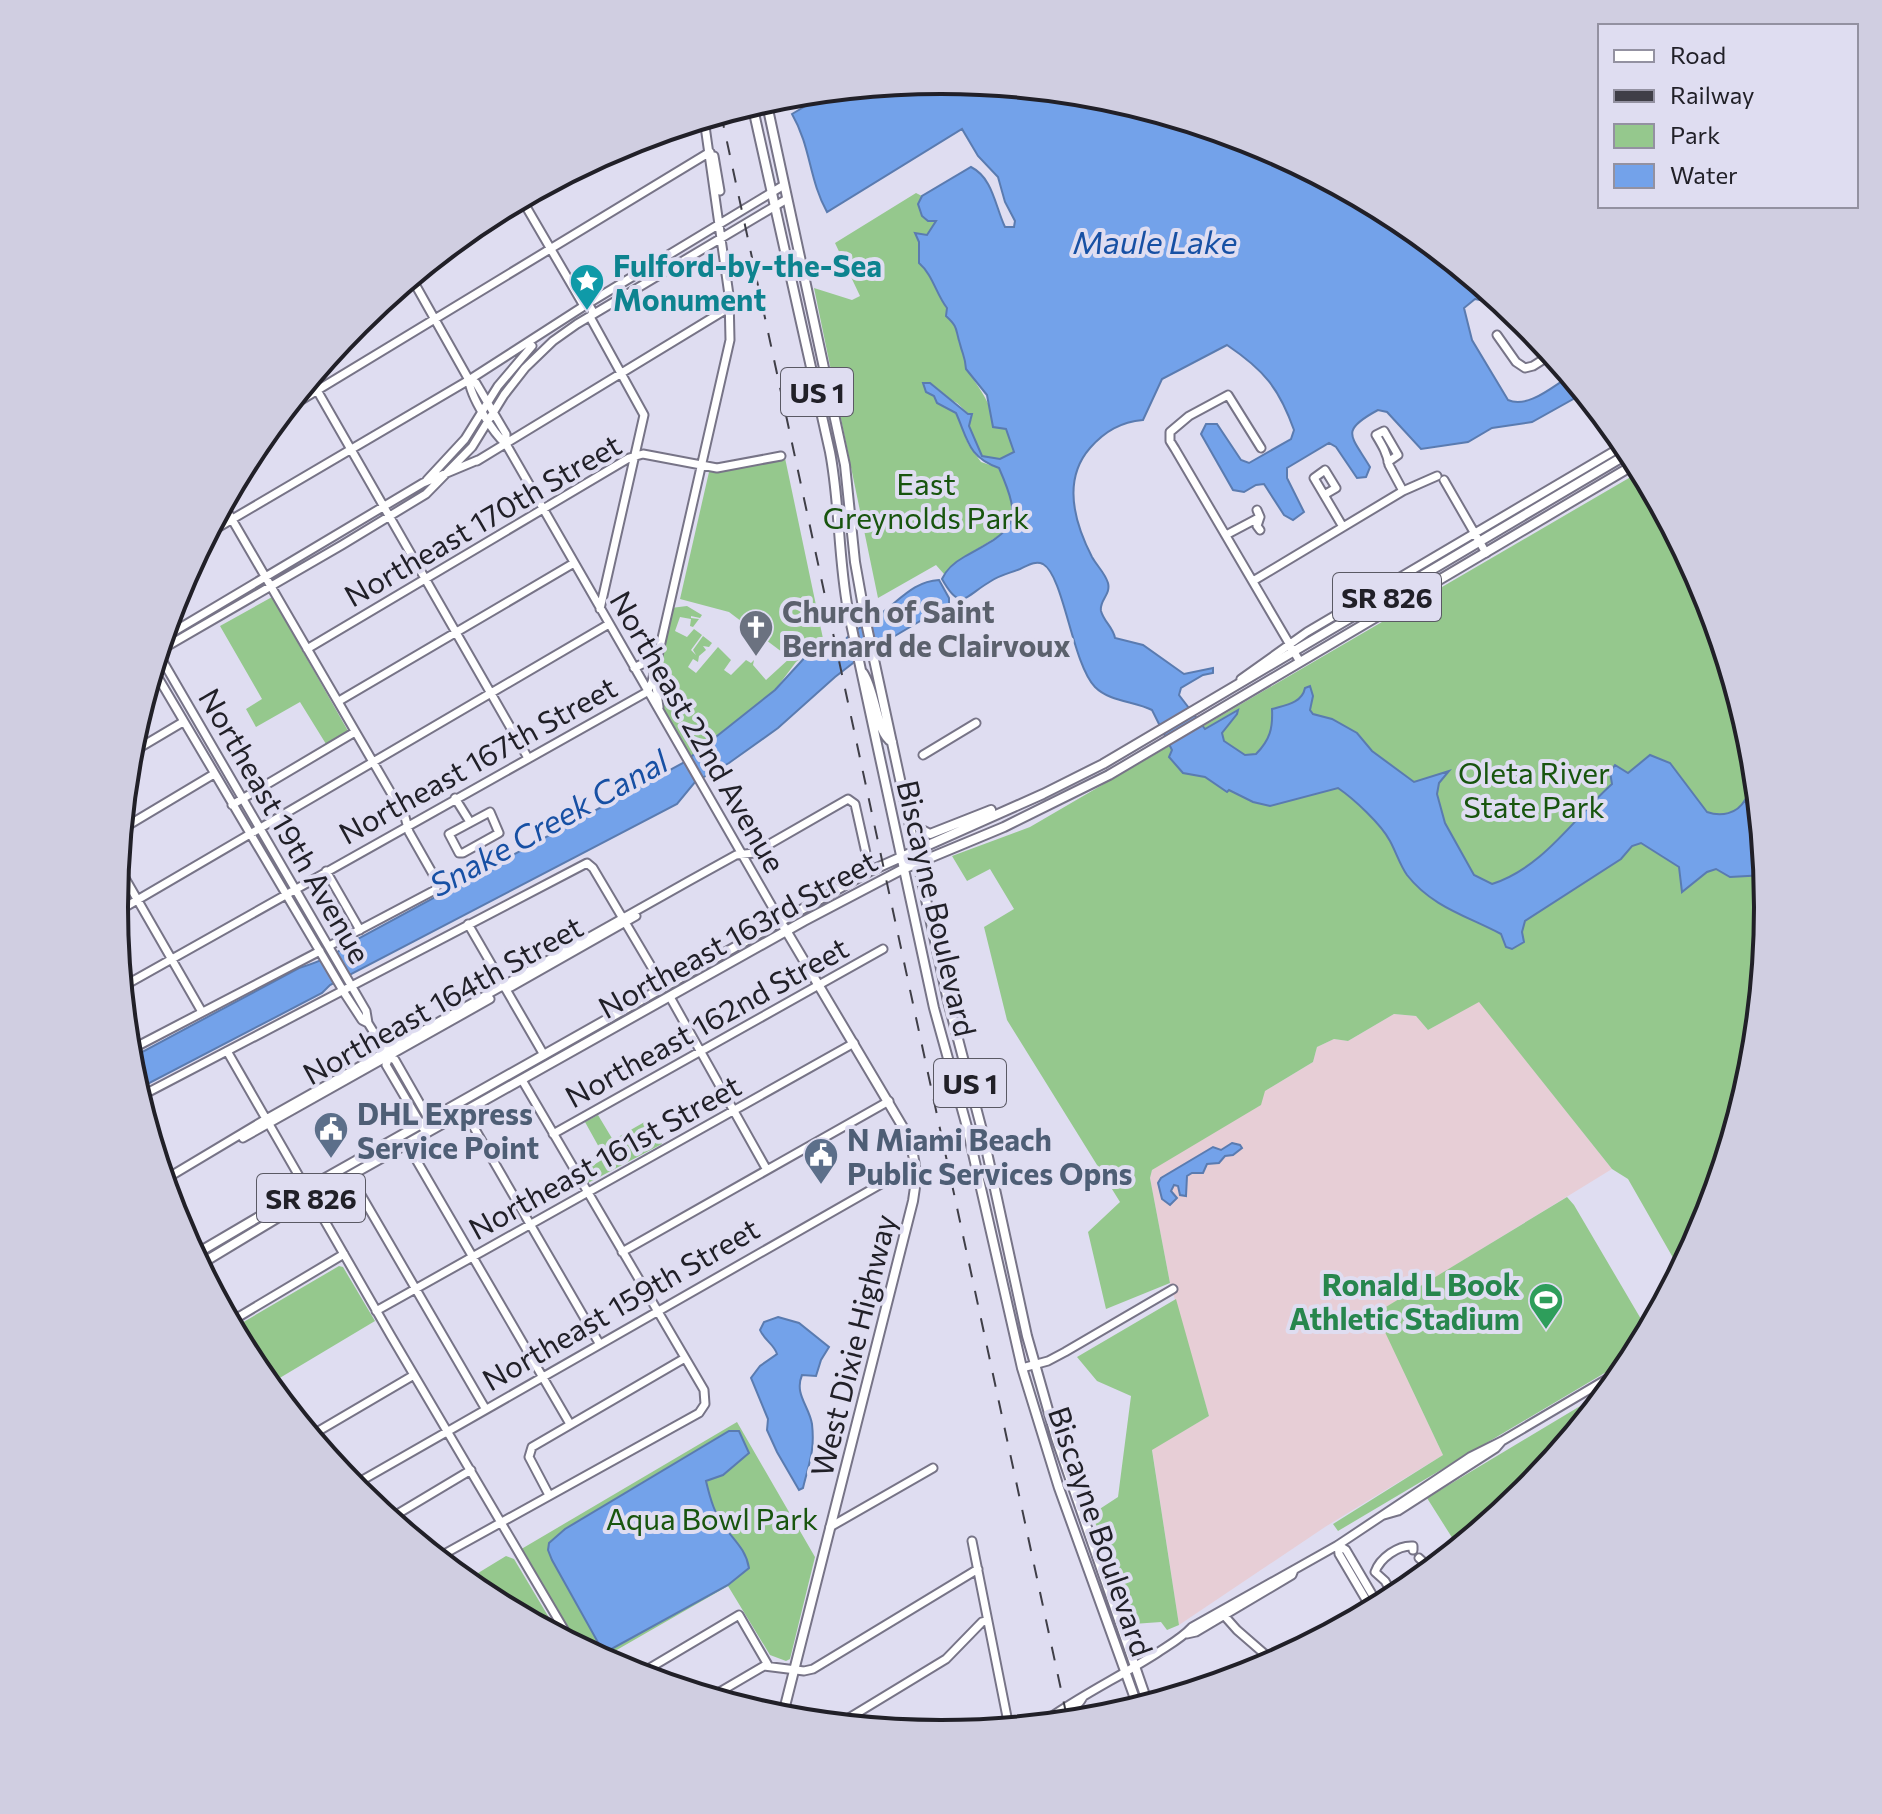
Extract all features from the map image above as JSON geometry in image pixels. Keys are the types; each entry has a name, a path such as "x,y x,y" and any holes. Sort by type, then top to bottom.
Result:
{"main road":[{"name":"Biscayne Boulevard","path":"769,113 845,465 855,562 865,618 955,1029 979,1117 1014,1278 1035,1365 1145,1694"},
{"name":"Biscayne Boulevard","path":"755,116 834,473 843,580 851,627 934,1008 962,1108 1022,1368 1060,1490 1134,1696"},
{"name":"Northeast 163rd Street","path":"207,1256 231,1245 425,1122 870,871 1103,764 1477,537 1619,459"},
{"name":"Northeast 163rd Street","path":"204,1250 248,1223 350,1176 903,869 1004,827 1109,775 1626,470"},
{"path":"859,666 871,686 883,734 892,742"},
{"path":"1103,764 1109,775"},
{"path":"908,814 921,831 932,834 1017,800 1025,801"},
{"name":"Northeast 22nd Avenue","path":"781,922 909,1137 916,1169"},
{"path":"670,997 671,989 678,980"},
{"path":"652,1007 664,988"},
{"path":"934,1008 947,1026 955,1029"},
{"path":"535,1072 544,1055"},
{"path":"465,1112 466,1105 475,1094"},
{"name":"West Dixie Highway","path":"785,1705 913,1201 916,1169"},
{"path":"231,1245 248,1227 248,1223"},
{"path":"1001,1281 1014,1278"},
{"path":"1060,1490 1075,1508 1081,1508"}],"street":[{"path":"647,692 652,682 727,354 730,307 706,129"},
{"path":"710,152 718,168 723,213 719,223"},
{"path":"311,393 710,152"},
{"path":"687,165 705,164 713,176"},
{"path":"224,524 457,387 470,384 584,306 784,185"},
{"path":"434,487 471,448 511,386 536,357 568,330 787,199"},
{"path":"527,208 584,306"},
{"path":"694,239 693,248 716,252 725,262"},
{"path":"683,246 689,250 688,258"},
{"name":"Northeast 22nd Avenue","path":"417,286 483,411 492,418"},
{"path":"584,306 589,305 593,312 590,317"},
{"path":"172,644 390,517 434,487 730,307"},
{"path":"590,317 644,415 600,609"},
{"path":"423,483 465,439 510,369 545,333"},
{"path":"1497,335 1516,362 1525,368 1542,360"},
{"name":"Northeast 22nd Avenue","path":"470,384 476,383 543,510 781,922"},
{"path":"317,390 528,758"},
{"path":"1261,448 1228,395 1189,416 1170,432 1170,441 1300,662"},
{"path":"1376,435 1403,491"},
{"path":"465,439 471,448"},
{"name":"Northeast 163rd Street","path":"1477,537 1614,451"},
{"name":"Northeast 170th Street","path":"307,649 637,455 717,468 781,456"},
{"path":"177,630 423,483 478,460"},
{"path":"1324,495 1336,488 1325,470 1314,477 1324,495 1343,527"},
{"path":"1253,581 1403,491 1440,478 1486,553"},
{"path":"229,514 405,817 406,825 437,880 435,890 360,930 331,950"},
{"path":"1226,535 1258,514 1260,530"},
{"path":"339,701 574,563"},
{"path":"128,906 609,624"},
{"path":"634,668 655,661"},
{"path":"655,661 658,705 666,724"},
{"name":"Northeast 19th Avenue","path":"165,665 352,985 366,1011 368,1023 387,1054 395,1060 425,1122 425,1134"},
{"path":"164,671 168,670"},
{"name":"Northeast 19th Avenue","path":"160,682 338,982 362,1020 368,1023"},
{"name":"Northeast 167th Street","path":"132,981 647,692"},
{"path":"145,745 183,722"},
{"path":"923,755 976,723"},
{"path":"232,805 355,732"},
{"path":"197,745 208,738"},
{"path":"133,822 214,774"},
{"path":"455,798 470,822"},
{"name":"Northeast 164th Street","path":"175,1177 267,1121 625,920 851,799 855,804 870,871"},
{"path":"490,812 500,831 461,853 449,834 470,822 490,812"},
{"path":"150,1091 588,863 664,988"},
{"path":"326,871 360,930"},
{"path":"129,884 202,1012"},
{"path":"468,924 544,1055"},
{"name":"Northeast 162nd Street","path":"553,1134 883,949"},
{"path":"140,1044 322,955"},
{"path":"670,997 767,1170"},
{"name":"Northeast 161st Street","path":"376,1311 854,1043"},
{"path":"227,1051 562,1626"},
{"path":"447,1552 699,1413 706,1397 522,1080"},
{"path":"622,1252 889,1101"},
{"path":"465,1112 599,1343"},
{"name":"Northeast 19th Avenue","path":"425,1122 434,1129"},
{"path":"407,1144 570,1424"},
{"name":"Northeast 159th Street","path":"363,1479 902,1172 916,1169"},
{"path":"350,1176 485,1408"},
{"path":"985,1211 999,1208"},
{"path":"239,1317 344,1254"},
{"path":"1022,1368 1065,1352 1173,1289"},
{"path":"549,1495 529,1457 529,1451 542,1439 685,1358"},
{"path":"320,1430 414,1375"},
{"path":"1075,1708 1083,1697 1185,1635 1196,1632 1222,1613 1292,1575 1294,1570 1384,1515 1398,1511 1496,1448 1502,1441 1599,1384"},
{"path":"830,1527 933,1468"},
{"path":"399,1513 471,1470"},
{"path":"972,1541 1007,1717"},
{"path":"1338,1545 1346,1550 1373,1595"},
{"path":"1338,1545 1339,1554 1366,1600"},
{"path":"1388,1586 1375,1572 1376,1567 1384,1558 1404,1547 1413,1546 1413,1550"},
{"path":"1419,1558 1423,1562"},
{"path":"724,1690 768,1665 813,1669 978,1569"},
{"path":"1222,1613 1264,1653"},
{"path":"652,1666 739,1615 768,1665"},
{"path":"854,1715 946,1659 986,1621"}],"shaded area":[{"path":"1479,1001 1612,1169 1377,1313 1443,1455 1325,1527 1179,1625 1152,1449 1209,1416 1170,1283 1150,1178 1152,1170 1265,1091 1313,1062 1317,1047 1334,1039 1348,1041 1394,1014 1416,1016 1428,1030"}],"green space":[{"name":"East Greynolds Park","path":"916,193 922,196 918,204 936,221 927,236 916,234 928,274 954,322 967,365 988,404 992,422 1006,429 1014,452 1000,459 982,456 969,426 972,417 957,403 925,386 956,413 968,444 981,462 999,468 1013,510 1009,526 1003,533 956,562 944,574 936,565 878,598 814,288 852,300 860,296 835,243"},
{"path":"785,458 825,648 809,652 796,662 775,690 694,756 688,754 672,727 658,687 658,660 671,608 687,606 702,615 700,618 691,616 699,619 693,627 690,626 691,619 680,617 675,631 687,637 694,629 702,635 691,650 696,655 693,650 703,636 712,643 709,647 703,646 706,650 699,656 698,662 693,659 688,667 696,673 718,647 731,660 724,670 731,675 746,660 751,663 754,660 753,665 766,680 790,658 729,612 680,599 709,472"},
{"name":"Oleta River State Park","path":"1630,477 1670,547 1711,646 1738,748 1752,854 1752,960 1738,1066 1711,1168 1674,1259 1628,1179 1612,1169 1479,1002 1428,1030 1416,1016 1394,1014 1348,1041 1334,1039 1317,1047 1313,1062 1265,1091 1261,1105 1152,1170 1150,1178 1170,1283 1106,1309 1088,1232 1120,1202 1007,1020 984,927 1014,909 990,869 967,881 952,856 1030,827"},
{"path":"272,597 348,731 326,744 300,702 256,727 246,709 262,699 220,626"},
{"path":"598,1115 613,1140 648,1120 662,1144 588,1183 582,1172 605,1158 585,1122"},
{"path":"1567,1197 1641,1320 1609,1371 1338,1531 1333,1524 1443,1455 1376,1313"},
{"path":"339,1266 343,1267 375,1321 279,1378 243,1322"},
{"path":"1176,1299 1209,1416 1152,1450 1179,1625 1167,1630 1161,1622 1133,1624 1092,1514 1118,1497 1131,1396 1097,1381 1077,1357"},
{"path":"1585,1403 1516,1482 1453,1538 1427,1498"},
{"name":"Aqua Bowl Park","path":"737,1422 815,1557 790,1659 786,1661 770,1655 728,1586 615,1651 562,1626 518,1551"},
{"path":"506,1556 514,1559 550,1620 534,1611 476,1574"}],"water":[{"name":"Maule Lake","path":"941,94 1047,101 1100,110 1202,137 1301,178 1393,231 1436,262 1482,301 1475,299 1464,308 1472,340 1508,400 1532,399 1561,382 1575,398 1532,422 1492,428 1468,442 1421,449 1387,412 1378,410 1358,423 1352,434 1370,467 1366,477 1357,478 1336,447 1329,443 1287,468 1287,478 1304,512 1293,520 1284,515 1264,484 1244,492 1233,490 1201,434 1206,424 1217,424 1241,460 1249,463 1291,439 1294,430 1269,381 1227,345 1162,379 1143,420 1114,428 1081,460 1074,487 1076,516 1092,557 1108,583 1101,611 1104,618 1115,638 1143,645 1184,674 1213,668 1213,673 1203,675 1181,688 1179,695 1205,729 1238,710 1222,733 1224,741 1245,755 1256,754 1265,744 1270,733 1272,709 1297,700 1310,686 1313,696 1310,710 1313,714 1332,719 1357,733 1372,751 1414,782 1449,771 1439,783 1437,794 1445,823 1474,875 1492,884 1527,866 1557,841 1612,784 1610,772 1615,765 1628,773 1650,755 1670,763 1707,812 1728,813 1745,800 1753,876 1730,877 1716,869 1707,872 1682,892 1679,867 1641,843 1632,846 1621,859 1525,921 1522,932 1524,942 1512,949 1506,947 1501,934 1451,910 1417,886 1380,827 1338,788 1270,806 1253,802 1229,790 1227,792 1205,777 1183,773 1169,757 1172,750 1152,710 1108,696 1095,687 1080,659 1057,585 1043,564 1031,564 998,577 964,598 954,596 942,579 948,569 1004,532 1010,523 1011,502 999,468 975,453 956,413 937,403 934,396 926,392 923,383 930,383 972,414 969,426 982,456 1000,459 1014,452 1006,429 993,427 987,395 966,369 956,329 946,316 947,308 919,263 919,242 915,233 927,235 936,221 928,221 922,216 918,204 922,196 971,167 989,185 1005,227 1014,227 1015,221 1005,202 998,177 978,156 962,129 827,212 792,114 806,106 835,101"},
{"name":"Snake Creek Canal","path":"939,580 949,604 866,653 778,728 729,763 695,782 677,804 148,1084 142,1052 299,968 320,961 683,763 775,690 808,654 840,647 853,633 907,593 930,581"},
{"path":"1232,1143 1242,1148 1233,1155 1225,1156 1219,1163 1207,1164 1203,1173 1187,1176 1186,1196 1180,1195 1178,1186 1174,1185 1171,1191 1177,1198 1170,1205 1162,1199 1158,1183 1161,1178 1213,1147 1221,1150"},
{"path":"778,1317 799,1323 829,1347 816,1376 802,1375 800,1382 812,1424 813,1442 803,1488 799,1490 767,1430 768,1419 751,1378 760,1366 777,1354 760,1330 764,1322"},
{"path":"729,1431 739,1431 749,1453 723,1475 706,1481 716,1513 743,1552 749,1568 728,1585 611,1649 599,1644 548,1550 549,1543 565,1529"}],"railway":[{"path":"723,124 1065,1710"}],"place":[{"name":"Fulford-by-the-Sea Monument","path":"587,312"},
{"name":"Church of Saint Bernard de Clairvoux","path":"756,658"},
{"name":"DHL Express Service Point","path":"331,1160"},
{"name":"N Miami Beach Public Services Opns","path":"821,1186"},
{"name":"Ronald L Book Athletic Stadium","path":"1546,1331"}]}
